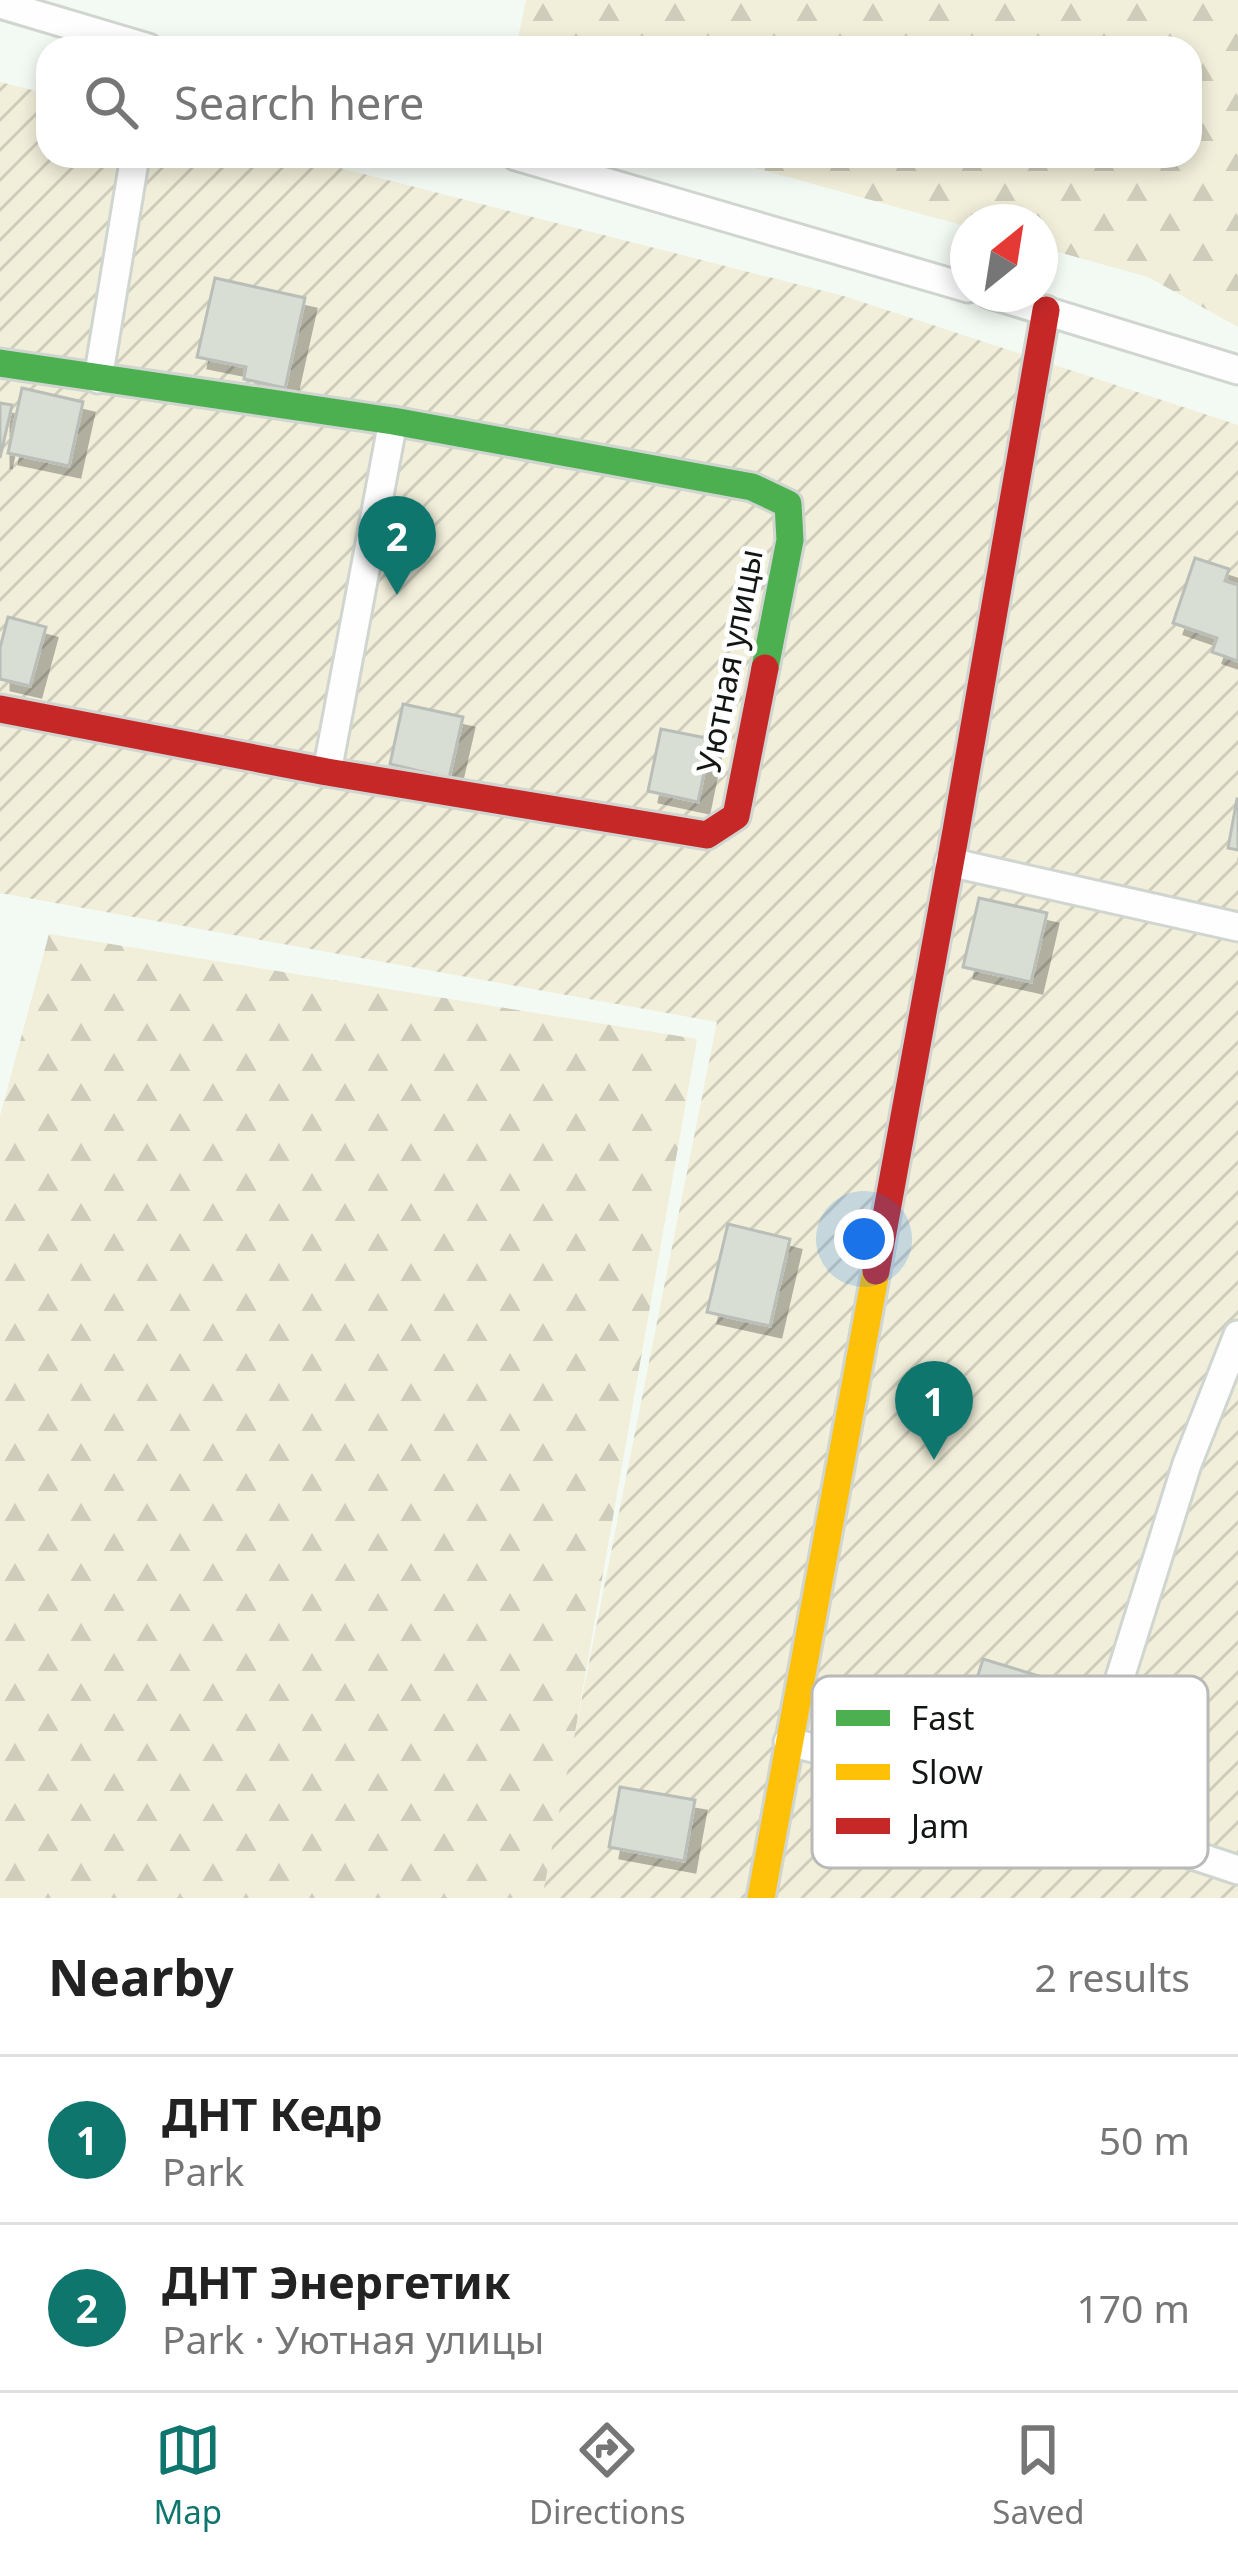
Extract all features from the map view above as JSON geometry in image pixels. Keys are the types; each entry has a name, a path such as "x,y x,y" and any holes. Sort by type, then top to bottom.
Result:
{"street":[{"path":"0,4 88,36"},
{"path":"98,379 133,168"},
{"path":"557,168 950,282"},
{"path":"760,1898 1046,312"},
{"path":"1052,312 1238,370"},
{"name":"Уютная улицы","path":"0,363 393,422 752,487 788,504 790,540 736,816 707,835 327,772 0,709"},
{"path":"327,772 393,422"},
{"path":"950,862 1238,927"},
{"path":"1121,1676 1187,1464 1238,1335"},
{"path":"788,1742 812,1748"},
{"path":"1208,1860 1238,1870"}],"green space":[{"path":"526,0 1238,0 1238,327 1148,277 1058,252 1058,204 950,204 950,222 755,168 1202,168 1202,36 518,36"},
{"path":"0,82 36,91 36,168 340,168 847,297 1238,425 1238,1898 542,1898 717,1022 0,893"},
{"path":"49,934 697,1039 546,1898 0,1898 0,1116"}],"building":[{"path":"215,278 305,298 285,388 244,379 246,367 197,357"},
{"path":"22,388 83,402 69,466 8,453"},
{"path":"0,403 12,405 0,458"},
{"path":"1195,558 1229,569 1225,581 1238,585 1238,661 1212,652 1217,638 1173,623"},
{"path":"8,617 46,627 30,686 0,679 0,648"},
{"path":"403,704 463,717 449,778 390,764"},
{"path":"661,729 711,739 698,802 648,791"},
{"path":"1238,799 1238,850 1228,848"},
{"path":"979,898 1047,913 1031,982 963,967"},
{"path":"728,1224 790,1239 770,1326 707,1312"},
{"path":"983,1659 1039,1676 978,1676"},
{"path":"620,1787 695,1800 684,1861 609,1847"}],"traffic: fast":[{"path":"0,363 393,421 752,487 788,504 790,540 765,668"}],"traffic: slow":[{"path":"761,1898 876,1271"}],"traffic: jam":[{"path":"876,1271 1046,312"},
{"path":"0,709 327,772 707,835 736,816 765,668"}],"place":[{"name":"ДНТ Энергетик","path":"397,595"},
{"name":"ДНТ Кедр","path":"934,1460"}]}
